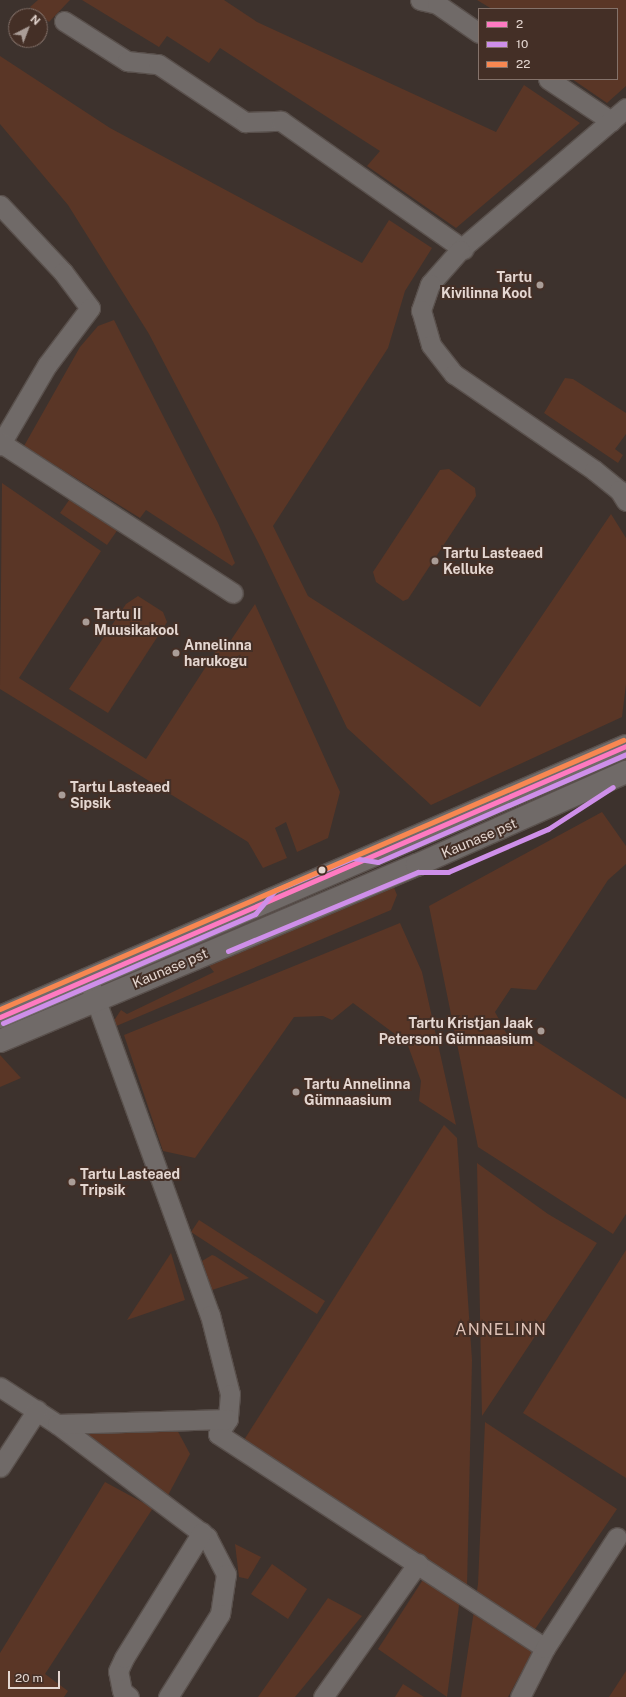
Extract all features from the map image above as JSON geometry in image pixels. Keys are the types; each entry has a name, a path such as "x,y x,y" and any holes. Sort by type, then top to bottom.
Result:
{"street":[{"path":"420,0 437,4 478,31"},
{"path":"64,21 127,61 158,64 245,122 281,121 463,249"},
{"path":"550,80 611,121"},
{"path":"626,108 463,249 438,274 424,296 422,320 437,354 454,374 594,470 619,490 626,501"},
{"path":"0,205 63,272 90,308 47,365 1,444 233,593"},
{"name":"Kaunase pst","path":"0,1017 89,980 626,746"},
{"name":"Kaunase pst","path":"0,1041 626,772"},
{"path":"89,980 210,1316 230,1394 228,1420 218,1434 418,1563 545,1648"},
{"path":"0,1387 57,1424 207,1536 226,1574 220,1614 168,1697"},
{"path":"0,1467 37,1410"},
{"path":"57,1424 228,1420"},
{"path":"128,1697 122,1691 118,1671 124,1658 202,1532"},
{"path":"520,1697 545,1648 617,1537"},
{"path":"323,1697 418,1563"}],"shaded area":[{"path":"38,0 70,0 49,22 48,8 30,7"},
{"path":"82,0 224,0 257,22 496,132 524,85 580,123 456,228 367,166 380,151 220,48 209,63 167,36 159,47"},
{"path":"477,0 626,0 626,86 607,103 573,80 618,80 618,8 490,8"},
{"path":"0,56 110,128 362,263 389,220 432,248 405,291 388,348 273,526 308,596 480,707 611,514 626,538 626,684 622,717 431,805 347,728 259,544 149,334 68,205 0,124"},
{"path":"114,320 218,523 235,563 232,566 146,510 140,518 24,446 80,347 98,326"},
{"path":"565,378 573,379 626,413 626,434 615,449 623,455 618,463 544,413"},
{"path":"449,469 475,488 476,496 408,599 403,601 376,582 373,572 440,470"},
{"path":"2,483 101,551 19,678 146,759 218,648 227,646 255,604 340,792 328,838 297,852 286,822 275,828 287,858 263,868 248,842 0,689"},
{"path":"74,493 121,525 107,545 60,513"},
{"path":"138,596 163,612 167,622 108,713 69,689 126,604"},
{"name":"Tartu Kristjan Jaak Petersoni Gümnaasium","path":"602,812 626,846 626,864 608,880 536,990 511,988 495,1012 509,1038 530,1037 626,1099 626,1214 613,1234 478,1147 429,906"},
{"path":"393,885 397,895 391,910 114,1027 113,1022 121,1010 127,1014 214,972 206,962"},
{"path":"400,923 422,972 456,1125 419,1101 421,1081 407,1043 353,1003 332,1020 323,1016 294,1017 195,1158 163,1151 124,1035"},
{"path":"0,1055 21,1078 0,1087"},
{"path":"444,1125 457,1138 472,1360 467,1587 244,1440"},
{"path":"477,1163 548,1214 597,1243 482,1416"},
{"path":"199,1220 325,1301 317,1314 191,1232"},
{"path":"626,1250 626,1478 523,1413"},
{"path":"171,1253 185,1300 127,1320"},
{"path":"212,1255 249,1278 212,1290 202,1261"},
{"path":"485,1422 617,1509 531,1635 532,1653 508,1697 461,1697 478,1584"},
{"path":"86,1425 175,1426 190,1454 166,1499 91,1441"},
{"path":"105,1482 153,1508 45,1674 68,1691 64,1697 0,1697 0,1653"},
{"path":"235,1544 261,1557 248,1579 239,1577"},
{"path":"272,1564 307,1589 288,1619 251,1594"},
{"path":"424,1578 460,1598 447,1697 378,1649"},
{"path":"328,1598 362,1616 295,1697 258,1697"},
{"path":"626,1671 626,1697 609,1697"},
{"path":"403,1684 424,1697 395,1697"}],"transit line":[{"name":"22","path":"0,1009 623,740"},
{"name":"2","path":"0,1017 626,746"},
{"name":"10","path":"3,1023 255,914 274,891 353,858 378,862 626,754"},
{"name":"10","path":"228,951 418,872 448,872 548,829 613,787"}],"place":[{"name":"Tartu Kivilinna Kool","path":"540,285"},
{"name":"Tartu Lasteaed Kelluke","path":"435,561"},
{"name":"Tartu II Muusikakool","path":"86,622"},
{"name":"Annelinna harukogu","path":"176,653"},
{"name":"Tartu Lasteaed Sipsik","path":"62,795"},
{"name":"Tartu Kristjan Jaak Petersoni Gümnaasium","path":"541,1031"},
{"name":"Tartu Annelinna Gümnaasium","path":"296,1092"},
{"name":"Tartu Lasteaed Tripsik","path":"72,1182"}],"district":[{"name":"ANNELINN","path":"501,1330"}]}
